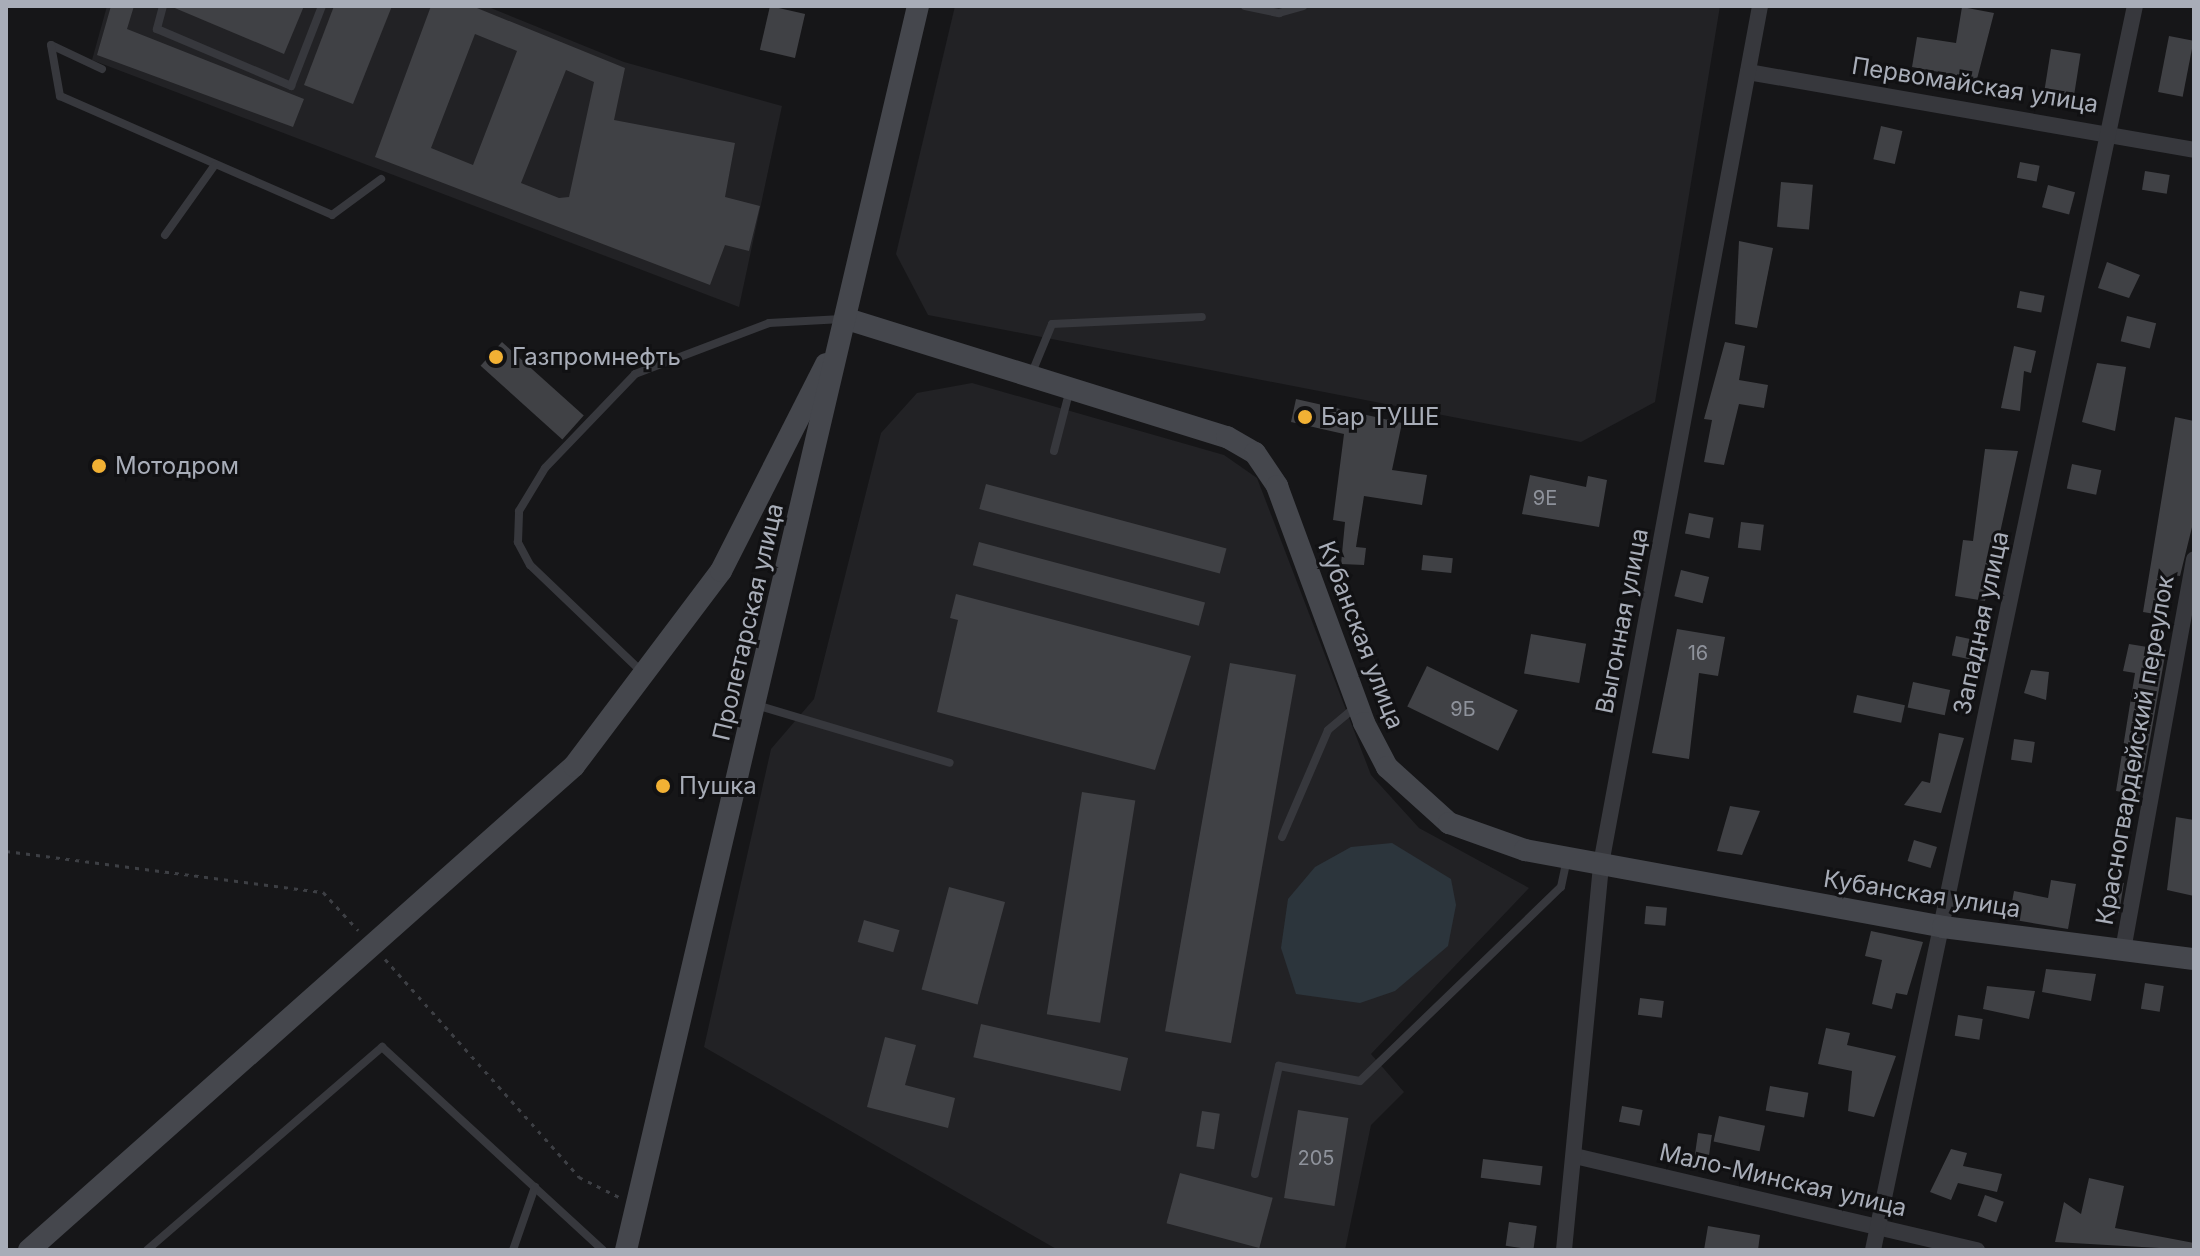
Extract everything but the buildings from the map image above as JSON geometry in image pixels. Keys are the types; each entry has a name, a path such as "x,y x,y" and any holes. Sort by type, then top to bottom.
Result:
{"street":[{"name":"Пролетарская улица","path":"626,1250 847,319 918,6"},
{"name":"Выгонная улица","path":"1564,1250 1579,1157 1601,864 1760,6"},
{"name":"Западная улица","path":"1873,1250 1882,1227 2135,6"},
{"name":"Первомайская улица","path":"1748,72 2110,131 2194,150"},
{"name":"Кубанская улица","path":"847,319 1227,437 1255,453 1277,486 1358,706 1387,767 1449,823 1567,858 1943,927 2194,959"},
{"path":"29,1250 574,766 647,677 721,571 847,319"},
{"name":"Красногвардейский переулок","path":"2123,950 2194,559"},
{"name":"Мало-Минская улица","path":"1579,1157 1977,1250"}],"lane":[{"path":"163,6 157,29 291,86 322,6"},
{"path":"1245,6 1279,13 1303,6"},
{"path":"102,69 51,45 60,96 214,166 332,215 381,179"},
{"path":"165,235 214,166"},
{"path":"1030,376 1052,324 1202,317"},
{"path":"647,677 530,565 518,542 519,511 545,468 635,374 769,323 847,319"},
{"path":"1054,451 1070,388"},
{"path":"755,705 950,763"},
{"path":"1282,837 1328,730 1358,706"},
{"path":"1255,1174 1279,1066 1360,1081 1561,887 1567,858"},
{"path":"147,1250 382,1047 603,1250"},
{"path":"513,1250 535,1187"}],"shaded area":[{"path":"107,6 486,6 624,62 782,106 739,307 92,60"},
{"path":"955,6 1720,6 1655,402 1581,442 928,315 896,254"},
{"path":"972,383 1224,455 1257,478 1371,775 1419,828 1529,888 1371,1054 1404,1092 1371,1125 1345,1250 1058,1250 704,1047 771,749 814,699 881,433 917,393"},
{"path":"1392,843 1451,879 1456,905 1448,946 1395,991 1360,1003 1296,994 1281,948 1288,899 1315,867 1351,847"}],"place":[{"name":"Газпромнефть","path":"496,357"},
{"name":"Бар ТУШЕ","path":"1305,417"},
{"name":"Мотодром","path":"99,466"},
{"name":"Пушка","path":"663,786"}]}
